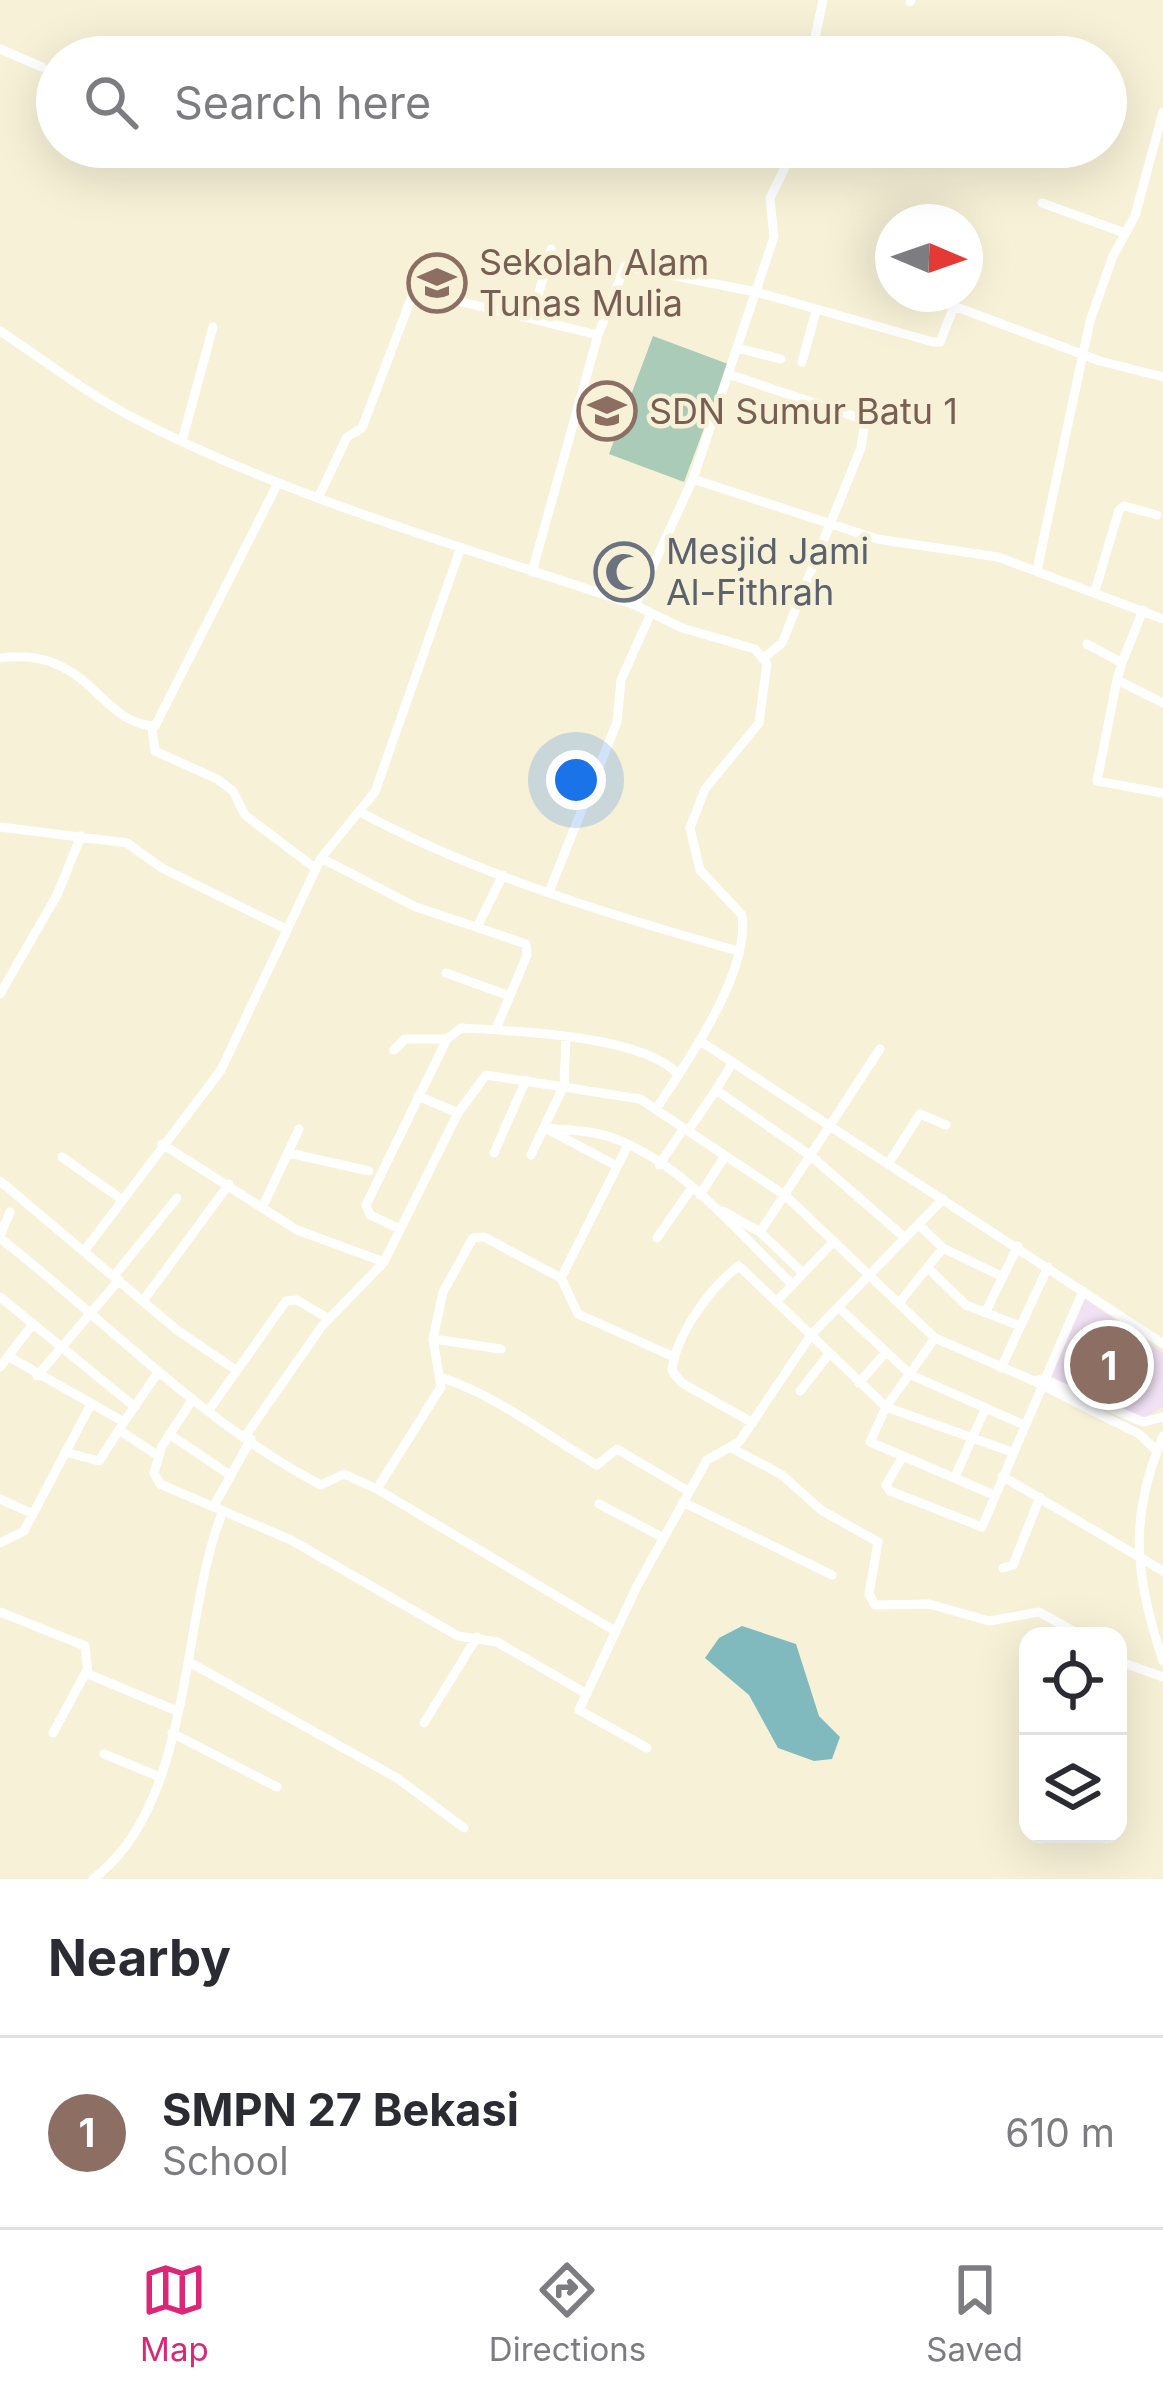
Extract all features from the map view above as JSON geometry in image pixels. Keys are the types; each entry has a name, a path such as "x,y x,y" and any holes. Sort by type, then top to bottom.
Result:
{"street":[{"path":"816,36 823,0"},
{"path":"0,49 36,64"},
{"path":"1036,570 1095,307 1135,216 1163,112"},
{"path":"635,605 693,479 774,237 770,198 785,168"},
{"path":"1042,203 1125,233"},
{"path":"532,317 551,249"},
{"path":"532,572 598,335 618,272 625,266 756,292 940,342 953,309 959,308 1163,377"},
{"path":"318,498 347,436 362,428 412,296 424,293 598,335"},
{"path":"802,362 816,311"},
{"path":"182,441 213,327"},
{"path":"0,331 65,379 182,441 278,483 635,605 695,633 755,649 765,657"},
{"path":"736,348 781,359"},
{"path":"656,1109 700,1041 738,951 742,915 700,870 690,828 705,789 760,723 765,657 782,644 861,448 865,420 728,374"},
{"path":"693,479 828,525 917,548 985,553 1163,619"},
{"path":"278,483 152,728 155,752 217,779 232,790 245,815 318,863 416,907 528,946 496,1029"},
{"path":"1094,591 1119,509 1157,515"},
{"path":"85,1250 232,1052 284,928 318,863 362,813 384,772 461,547"},
{"path":"1143,610 1117,680 1097,781 1163,793"},
{"path":"549,892 617,722 624,671 651,613"},
{"path":"1087,644 1123,663"},
{"path":"0,658 34,654 61,662 152,728"},
{"path":"1117,680 1163,703"},
{"path":"362,813 410,839 549,892 738,951"},
{"path":"0,827 127,843 162,868 284,928"},
{"path":"0,994 57,895 81,836"},
{"path":"477,926 503,875"},
{"path":"446,973 507,995"},
{"path":"400,1229 370,1215 366,1205 447,1039 461,1028 566,1038 652,1054 679,1075"},
{"path":"531,1154 564,1085 566,1038"},
{"path":"394,1050 405,1039 447,1039"},
{"path":"700,1041 890,1161 1163,1344"},
{"path":"760,1232 880,1049"},
{"path":"659,1165 734,1063"},
{"path":"93,1879 129,1840 160,1777 191,1663 207,1550 230,1475 249,1437 328,1318 384,1262 458,1113 486,1075 633,1096 786,1196 935,1338 1141,1428 1157,1451"},
{"path":"494,1153 526,1080"},
{"path":"716,1090 811,1156 904,1238"},
{"path":"418,1096 458,1113"},
{"path":"890,1161 920,1114 946,1125"},
{"path":"544,1128 608,1136 628,1145 715,1207 792,1285"},
{"path":"544,1128 615,1165"},
{"path":"265,1204 299,1130"},
{"path":"162,1144 265,1204 297,1230 384,1262"},
{"path":"561,1278 628,1145"},
{"path":"289,1153 369,1171"},
{"path":"657,1238 724,1156"},
{"path":"62,1157 121,1199"},
{"path":"0,1181 143,1301 236,1370"},
{"path":"143,1301 229,1184"},
{"path":"37,1376 177,1198"},
{"path":"647,1748 581,1715 615,1631 662,1537 711,1455 730,1448 753,1423 811,1335 943,1198"},
{"path":"715,1207 760,1232 803,1274"},
{"path":"10,1212 0,1238 193,1400 318,1485 344,1474 377,1489 615,1631"},
{"path":"919,1225 943,1248 1003,1277"},
{"path":"377,1489 443,1378 433,1339 443,1292 473,1238 484,1237 561,1278 578,1314 674,1357"},
{"path":"778,1300 834,1240"},
{"path":"985,1312 1018,1246"},
{"path":"898,1303 930,1270 943,1248"},
{"path":"753,1423 676,1379 674,1357 704,1303 735,1267 743,1267 886,1407 1012,1452"},
{"path":"1001,1368 1048,1267"},
{"path":"930,1270 957,1300 1020,1326"},
{"path":"902,1458 887,1488 982,1527 1039,1383 1084,1291"},
{"path":"0,1297 135,1407"},
{"path":"209,1410 289,1299 328,1318"},
{"path":"838,1307 911,1375 1022,1424"},
{"path":"0,1367 32,1325"},
{"path":"935,1338 886,1407 870,1442 994,1495"},
{"path":"433,1339 501,1349"},
{"path":"859,1383 886,1352"},
{"path":"800,1391 830,1354"},
{"path":"11,1358 121,1426 157,1455"},
{"path":"65,1453 95,1462 157,1374"},
{"path":"443,1378 488,1395 532,1429 597,1466 617,1449 688,1491"},
{"path":"193,1400 157,1455 156,1481 326,1558 458,1636 508,1646 587,1694"},
{"path":"0,1543 19,1536 90,1406"},
{"path":"955,1477 985,1409"},
{"path":"1141,1428 1163,1417"},
{"path":"169,1434 230,1475"},
{"path":"1163,1436 1142,1490 1136,1553 1163,1661"},
{"path":"730,1448 782,1475 821,1510 878,1542 869,1594 874,1605 929,1604 988,1621 1039,1612 1066,1627"},
{"path":"1002,1476 1163,1571"},
{"path":"1004,1568 1013,1565 1040,1497"},
{"path":"0,1499 33,1514"},
{"path":"683,1502 832,1575"},
{"path":"599,1504 662,1537"},
{"path":"0,1612 85,1646 86,1672 53,1733"},
{"path":"424,1723 477,1637"},
{"path":"191,1663 398,1778 464,1828"},
{"path":"1127,1664 1163,1677"},
{"path":"86,1672 177,1712"},
{"path":"172,1732 277,1787"},
{"path":"104,1754 160,1777"}],"shaded area":[{"path":"1085,1299 1163,1353 1163,1407 1140,1420 1050,1376"}],"green space":[{"path":"653,336 728,364 684,482 609,454"}],"water":[{"path":"742,1626 796,1644 819,1716 840,1737 832,1759 814,1761 778,1748 749,1695 705,1658 719,1638"}],"place":[{"name":"Sekolah Alam Tunas Mulia","path":"437,283"},
{"name":"SDN Sumur Batu 1","path":"607,411"},
{"name":"Mesjid Jami Al-Fithrah","path":"624,572"},
{"name":"SMPN 27 Bekasi","path":"1109,1365"}]}
